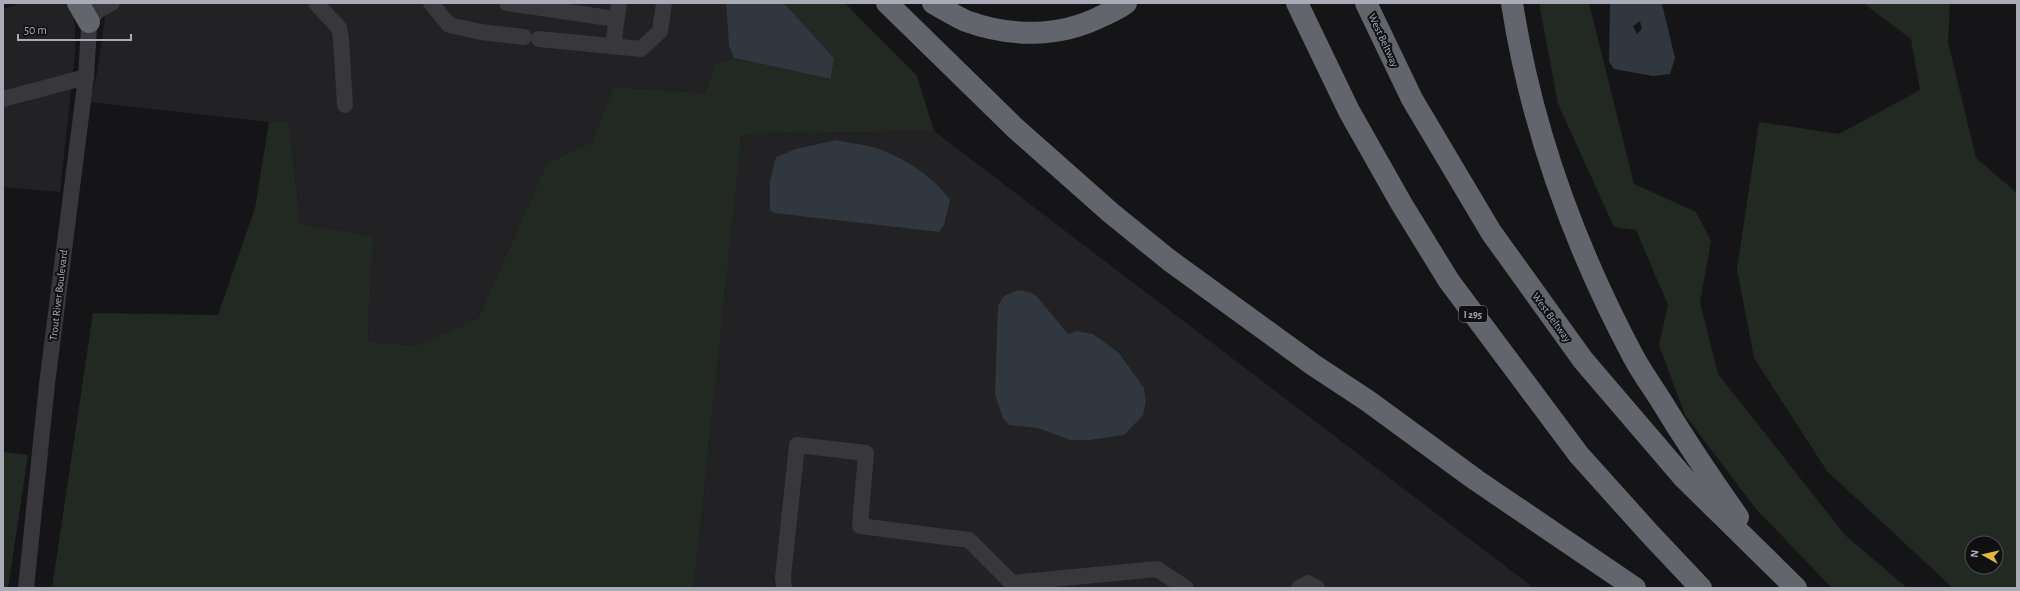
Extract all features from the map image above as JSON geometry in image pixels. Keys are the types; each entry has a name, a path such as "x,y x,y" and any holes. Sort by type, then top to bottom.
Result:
{"highway":[{"path":"78,3 90,13"},
{"path":"887,3 1015,128 1111,213 1169,260 1312,364 1368,401 1476,480 1634,588"},
{"path":"933,3 964,20 994,30 1037,34 1054,33 1088,23 1126,3"},
{"name":"I 295","path":"1297,3 1349,111 1400,203 1449,281 1579,455 1650,534 1702,588"},
{"name":"West Beltway","path":"1366,3 1412,99 1487,225 1573,347 1684,478 1796,588"},
{"path":"1512,3 1518,39 1543,146 1586,261 1633,357 1695,456 1773,566"}],"street":[{"path":"90,13 112,3"},
{"path":"316,3 339,28 342,39 345,105"},
{"path":"431,3 450,25 481,32 641,49 660,31 664,3"},
{"path":"507,3 595,10 616,19"},
{"path":"612,46 619,3"},
{"name":"Trout River Boulevard","path":"26,588 47,384 86,77 90,13"},
{"path":"3,100 86,77"},
{"path":"784,588 783,577 797,445 866,453 860,526 969,540 1012,583 1156,569 1186,588"},
{"path":"1299,588 1308,583 1317,588"}],"shaded area":[{"path":"21,3 69,3 71,5 75,26 75,53 60,192 3,187 3,9"},
{"path":"107,3 726,3 729,46 734,58 715,64 705,93 613,87 592,142 547,163 478,318 415,346 368,341 373,236 300,224 289,121 269,122 90,102 97,73"},
{"path":"726,3 784,3 834,58 831,79 734,58 729,46"},
{"path":"784,3 845,3 917,76 934,131 742,134 694,588 52,588 93,313 218,315 255,208 269,122 289,121 300,224 373,236 368,341 415,346 478,318 547,163 592,142 613,87 705,93 715,64 734,58 831,79 834,58"},
{"path":"1539,3 1589,3 1634,184 1696,212 1711,241 1700,302 1718,374 1845,535 1907,588 1832,588 1756,509 1685,415 1659,345 1668,305 1636,230 1614,227 1558,104"},
{"path":"1610,3 1662,4 1675,58 1670,74 1653,76 1614,69 1609,62","holes":["1640,21 1642,29 1637,34 1633,26"]},
{"path":"1863,3 1950,3 1948,42 1976,158 2017,193 2017,588 1953,588 1827,471 1754,358 1737,269 1759,122 1839,134 1920,90 1911,39"},
{"path":"934,131 1534,588 694,588 742,134"},
{"path":"836,140 876,148 886,152 917,168 935,183 950,200 944,225 939,232 774,213 770,210 770,181 776,157 796,149"},
{"path":"1018,290 1030,292 1037,297 1068,334 1077,331 1093,334 1119,353 1144,388 1146,401 1143,415 1124,435 1089,440 1070,440 1038,428 1009,425 1003,418 995,394 998,306 1004,296"},
{"path":"3,452 28,455 8,588 3,588"}]}
